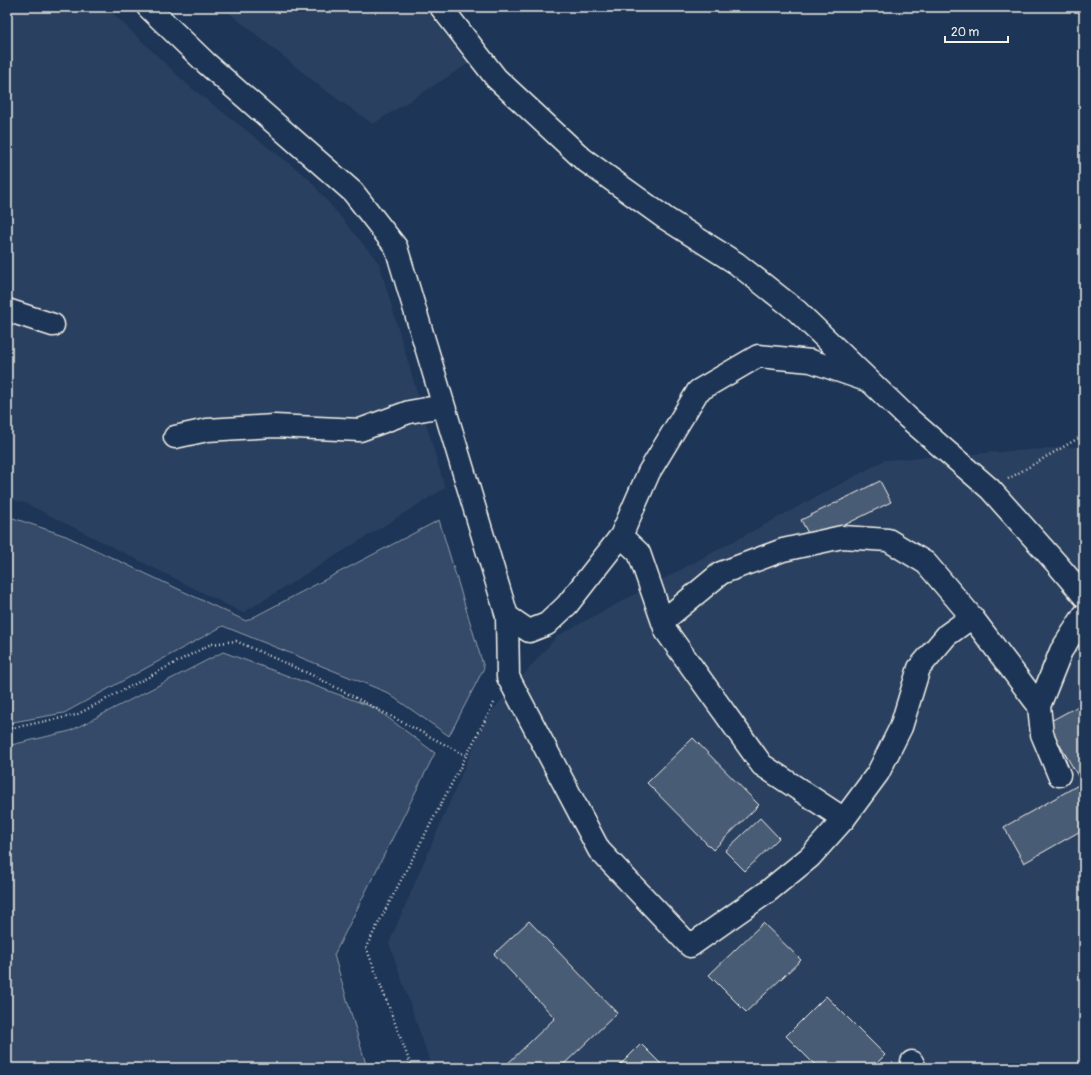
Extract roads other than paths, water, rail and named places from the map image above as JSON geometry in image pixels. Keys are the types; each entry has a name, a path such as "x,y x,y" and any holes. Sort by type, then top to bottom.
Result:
{"street":[{"path":"148,7 206,63 353,192 396,247 507,616 508,677 599,850 690,946 767,892 805,861 844,819 881,766 901,727 919,668 947,636 972,617"},
{"path":"441,7 496,78 583,159 665,218 736,264 796,311 869,382 990,489 1084,596"},
{"path":"7,310 53,325"},
{"path":"507,616 529,631 547,624 567,605 621,536 649,472 698,391 758,356 811,361 869,382"},
{"path":"175,437 207,430 274,426 360,430 409,412 444,406"},
{"path":"621,536 639,553 666,631 762,765 844,819"},
{"path":"663,621 721,573 783,550 842,537 888,540 926,562 972,617 1039,706"},
{"path":"1059,775 1042,734 1039,706 1061,651 1084,615"}]}
